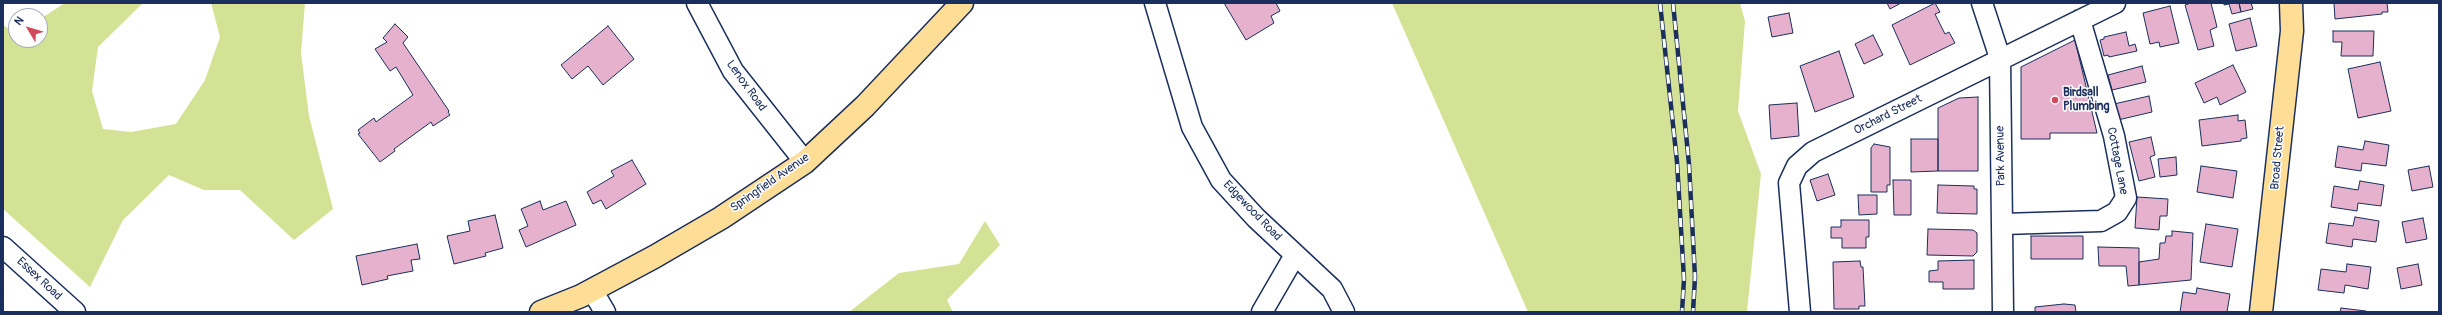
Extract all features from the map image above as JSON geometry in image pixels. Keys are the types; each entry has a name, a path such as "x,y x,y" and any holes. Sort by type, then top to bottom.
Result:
{"main road":[{"name":"Springfield Avenue","path":"541,312 592,290 721,218 804,162 865,106 962,3"},
{"name":"Broad Street","path":"2261,312 2292,31 2290,3"}],"street":[{"name":"Lenox Road","path":"697,3 733,71 804,162"},
{"name":"Edgewood Road","path":"1155,3 1192,127 1221,180 1256,218 1332,289 1344,312"},
{"name":"Park Avenue","path":"1982,3 2000,58 2003,312"},
{"name":"Orchard Street","path":"1800,312 1789,183 1797,166 1813,152 2000,58 2115,3"},
{"name":"Cottage Lane","path":"2003,224 2101,221 2117,212 2126,198 2114,136 2080,20"},
{"name":"Essex Road","path":"3,247 75,312"},
{"path":"1262,312 1295,255"},
{"path":"592,290 605,312"}],"green space":[{"path":"65,3 143,3 98,47 92,91 103,129 131,132 176,124 205,80 220,37 211,3 305,3 301,53 309,116 333,209 294,240 240,190 204,190 169,175 123,220 90,287 3,209 3,25 8,28 8,48 48,48 48,14"},
{"path":"1392,3 1740,3 1745,21 1738,111 1761,174 1747,312 1528,312"},
{"path":"985,221 1000,245 947,300 953,312 849,312 899,273 959,264"}],"building":[{"path":"1224,3 1276,3 1280,11 1271,16 1274,23 1246,40"},
{"path":"1887,3 1901,3 1890,9"},
{"path":"1935,3 1940,12 1935,14 1945,34 1949,32 1955,43 1910,65 1892,25"},
{"path":"2191,3 2211,3 2217,27 2210,30 2214,46 2198,50 2185,5"},
{"path":"2224,3 2239,3 2241,12 2232,14 2229,4 2224,5"},
{"path":"2239,3 2251,3 2253,9 2241,12"},
{"path":"2334,3 2387,3 2388,12 2335,19"},
{"path":"2170,6 2179,43 2160,47 2159,42 2150,44 2143,13"},
{"path":"1789,13 1793,33 1772,37 1768,17"},
{"path":"2250,18 2257,46 2236,51 2229,24"},
{"path":"395,24 408,37 403,43 449,111 448,112 450,115 433,126 431,122 394,149 395,151 380,162 358,134 360,133 358,130 374,118 376,122 413,95 396,67 390,71 375,49 387,42 383,38"},
{"path":"608,26 634,59 603,85 588,66 572,79 561,65"},
{"path":"2333,31 2374,31 2373,56 2341,56 2342,42 2333,42"},
{"path":"2126,32 2129,46 2135,44 2137,51 2109,57 2108,55 2104,56 2100,40 2104,39 2104,37"},
{"path":"1873,35 1883,55 1864,64 1855,44"},
{"name":"Birdsall Plumbing","path":"2075,40 2097,133 2050,133 2050,139 2021,139 2021,67"},
{"path":"1839,51 1854,97 1815,112 1800,66"},
{"path":"2380,62 2391,111 2358,118 2348,69"},
{"path":"2233,65 2246,92 2220,105 2217,97 2204,103 2195,83"},
{"path":"2142,66 2146,82 2112,90 2108,75"},
{"path":"2149,96 2152,112 2118,120 2114,104"},
{"path":"1978,97 1978,171 1938,171 1938,108 1959,98"},
{"path":"1797,103 1799,136 1771,139 1769,105"},
{"path":"2238,115 2238,121 2245,120 2247,138 2241,139 2241,141 2202,146 2199,120"},
{"path":"2151,137 2155,155 2150,157 2155,177 2139,181 2129,142"},
{"path":"1911,139 1938,139 1938,171 1911,172"},
{"path":"2365,141 2389,145 2386,166 2362,163 2361,171 2335,167 2338,146 2363,150"},
{"path":"1874,144 1890,147 1890,185 1887,185 1887,192 1871,192 1871,148"},
{"path":"2176,157 2177,175 2160,177 2158,159"},
{"path":"632,160 646,184 606,209 601,200 593,204 587,192 614,176 611,171"},
{"path":"2201,166 2237,171 2233,198 2197,192"},
{"path":"2429,166 2433,187 2412,191 2408,170"},
{"path":"1828,174 1835,195 1817,201 1810,180"},
{"path":"1893,180 1911,180 1911,215 1894,215"},
{"path":"2360,181 2384,185 2381,206 2358,203 2357,211 2331,207 2334,186 2358,190"},
{"path":"1938,185 1974,186 1974,189 1977,189 1977,214 1937,213"},
{"path":"1858,195 1877,195 1877,214 1859,215"},
{"path":"2137,197 2168,199 2167,216 2160,216 2159,230 2135,228"},
{"path":"540,201 543,210 566,201 576,225 526,247 519,230 528,226 521,209"},
{"path":"495,215 503,248 485,253 486,256 454,264 447,236 470,231 468,221"},
{"path":"2355,217 2379,221 2376,242 2353,239 2352,247 2326,243 2329,223 2353,226"},
{"path":"2423,218 2427,239 2406,243 2402,222"},
{"path":"1841,220 1869,220 1869,237 1866,237 1866,248 1842,248 1842,238 1831,238 1831,227 1841,227"},
{"path":"2206,224 2238,229 2232,267 2200,262"},
{"path":"1928,229 1973,230 1977,233 1977,252 1973,256 1927,255"},
{"path":"2172,231 2193,233 2191,280 2139,285 2139,262 2159,259 2160,243 2165,243 2166,236 2172,236"},
{"path":"2031,236 2083,236 2083,259 2031,259"},
{"path":"417,244 420,259 411,260 413,271 387,276 388,279 362,285 356,256"},
{"path":"2098,247 2139,248 2139,285 2128,286 2126,266 2099,266"},
{"path":"1974,260 1974,289 1943,289 1943,282 1929,282 1929,271 1938,270 1938,261"},
{"path":"1860,261 1861,267 1863,267 1865,306 1859,306 1859,309 1834,309 1833,262"},
{"path":"2347,264 2371,267 2368,289 2345,285 2344,293 2318,290 2321,269 2346,272"},
{"path":"2418,264 2422,285 2401,289 2397,268"},
{"path":"2197,288 2230,294 2227,312 2180,312 2183,292 2196,294"},
{"path":"2064,304 2075,305 2076,312 2035,312 2035,307"},
{"path":"2341,308 2366,311 2366,312 2340,312"}],"railway":[{"path":"1660,3 1677,162 1684,279 1682,312"},
{"path":"1673,3 1689,164 1695,277 1693,312"}],"place":[{"name":"Birdsall Plumbing","path":"2055,100"}]}
